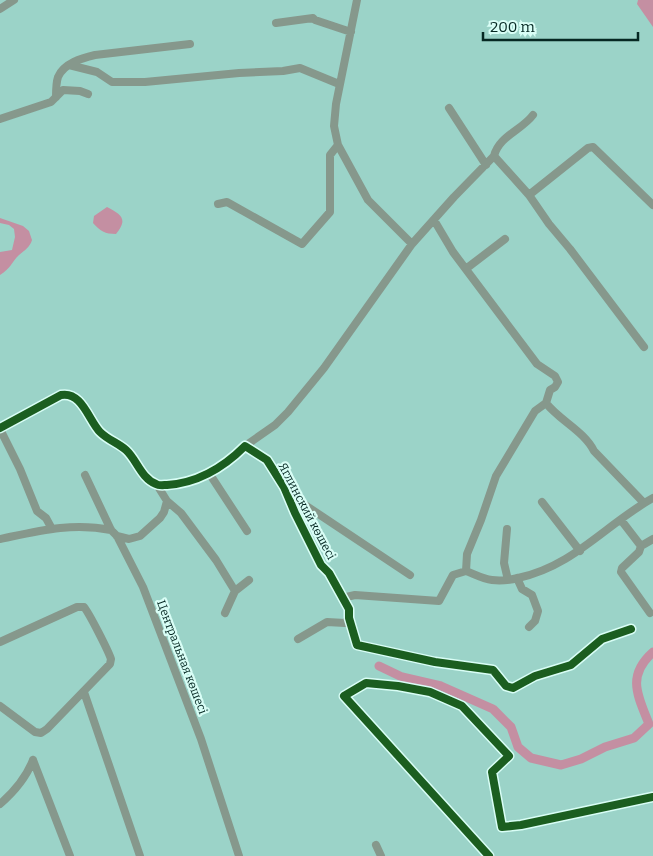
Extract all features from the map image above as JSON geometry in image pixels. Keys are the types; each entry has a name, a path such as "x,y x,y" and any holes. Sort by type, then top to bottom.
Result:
{"street":[{"path":"0,9 14,0"},
{"path":"357,0 339,84 334,126 338,146 368,200 412,244"},
{"path":"276,23 313,18 351,32"},
{"path":"56,97 58,77 69,65 80,58 190,44"},
{"path":"69,65 97,72 112,82 145,82 300,68 339,84"},
{"path":"0,119 51,102 64,90 80,90 88,94"},
{"path":"449,108 486,165"},
{"path":"157,485 181,484 209,473 275,425 324,368 412,244 494,156 496,148 514,131 527,123 533,115"},
{"path":"218,204 227,202 302,244 330,212 330,155 338,146"},
{"path":"529,195 588,148 592,147 653,205"},
{"path":"494,156 529,195 549,224 644,347"},
{"path":"434,220 453,252 467,268 537,364 555,376 558,382 550,390 546,403 535,411 496,476 482,520 467,554 466,572"},
{"path":"467,268 505,239"},
{"path":"52,528 46,518 37,510 0,428 66,394 72,396 84,407 99,432 126,450 146,477 157,485 167,501 181,513 216,560 235,591"},
{"path":"546,403 553,413 571,426 591,445 594,451 644,503"},
{"name":"Яглинский көшесі","path":"245,446 267,460 287,493 321,565 329,572 349,609 349,618 357,645 435,662 493,670 506,686 513,688 535,676 571,665 602,639 631,629"},
{"path":"209,473 247,531"},
{"name":"Центральная көшесі","path":"85,475 111,530 117,536 143,587 201,739 239,856"},
{"path":"287,493 410,575"},
{"path":"342,598 355,595 440,601 452,575 466,572 491,580 508,580 533,574 560,563 580,551 653,498"},
{"path":"117,536 129,539 140,536 160,518 167,501"},
{"path":"542,502 580,551"},
{"path":"622,520 641,546"},
{"path":"0,539 52,528 81,526 111,530"},
{"path":"507,529 504,564 508,580"},
{"path":"650,613 621,572 622,568 639,552 641,546 653,539"},
{"path":"517,578 522,589 532,595 538,611 535,621 529,627"},
{"path":"225,612 235,591 249,580"},
{"path":"0,642 77,607 84,607 89,612 94,626 111,658 110,664 42,733 35,732 0,706"},
{"path":"298,639 327,622 345,623 349,618"},
{"path":"489,856 344,696 366,683 430,692 462,706 509,756 492,772 502,827 521,825 653,796"},
{"path":"84,692 140,856"},
{"path":"0,804 20,784 33,760 70,856"},
{"path":"376,845 381,856"}],"shaded area":[{"path":"638,0 653,0 653,27 637,4"},
{"path":"107,207 122,218 122,225 116,234 103,232 93,223 94,216"},
{"path":"0,218 23,226 29,231 32,240 30,245 0,275 0,252 12,250 15,237 14,229 9,225 0,223"}],"waterway":[{"path":"379,666 402,677 441,686 493,709 511,727 518,747 531,758 561,765 581,759 605,747 634,738 649,724 638,695 637,678 639,669 653,652"}],"cycle path":[{"path":"0,428 61,395 68,395 80,402 100,432 126,450 147,478 157,485 178,484 209,473 228,461 245,446 267,460 284,487 321,565 329,573 349,609 349,618 357,645 435,662 493,670 506,686 513,688 535,676 571,665 602,639 631,629"},
{"path":"489,856 344,696 366,683 430,692 462,706 509,756 492,772 502,827 521,825 653,797"}]}
